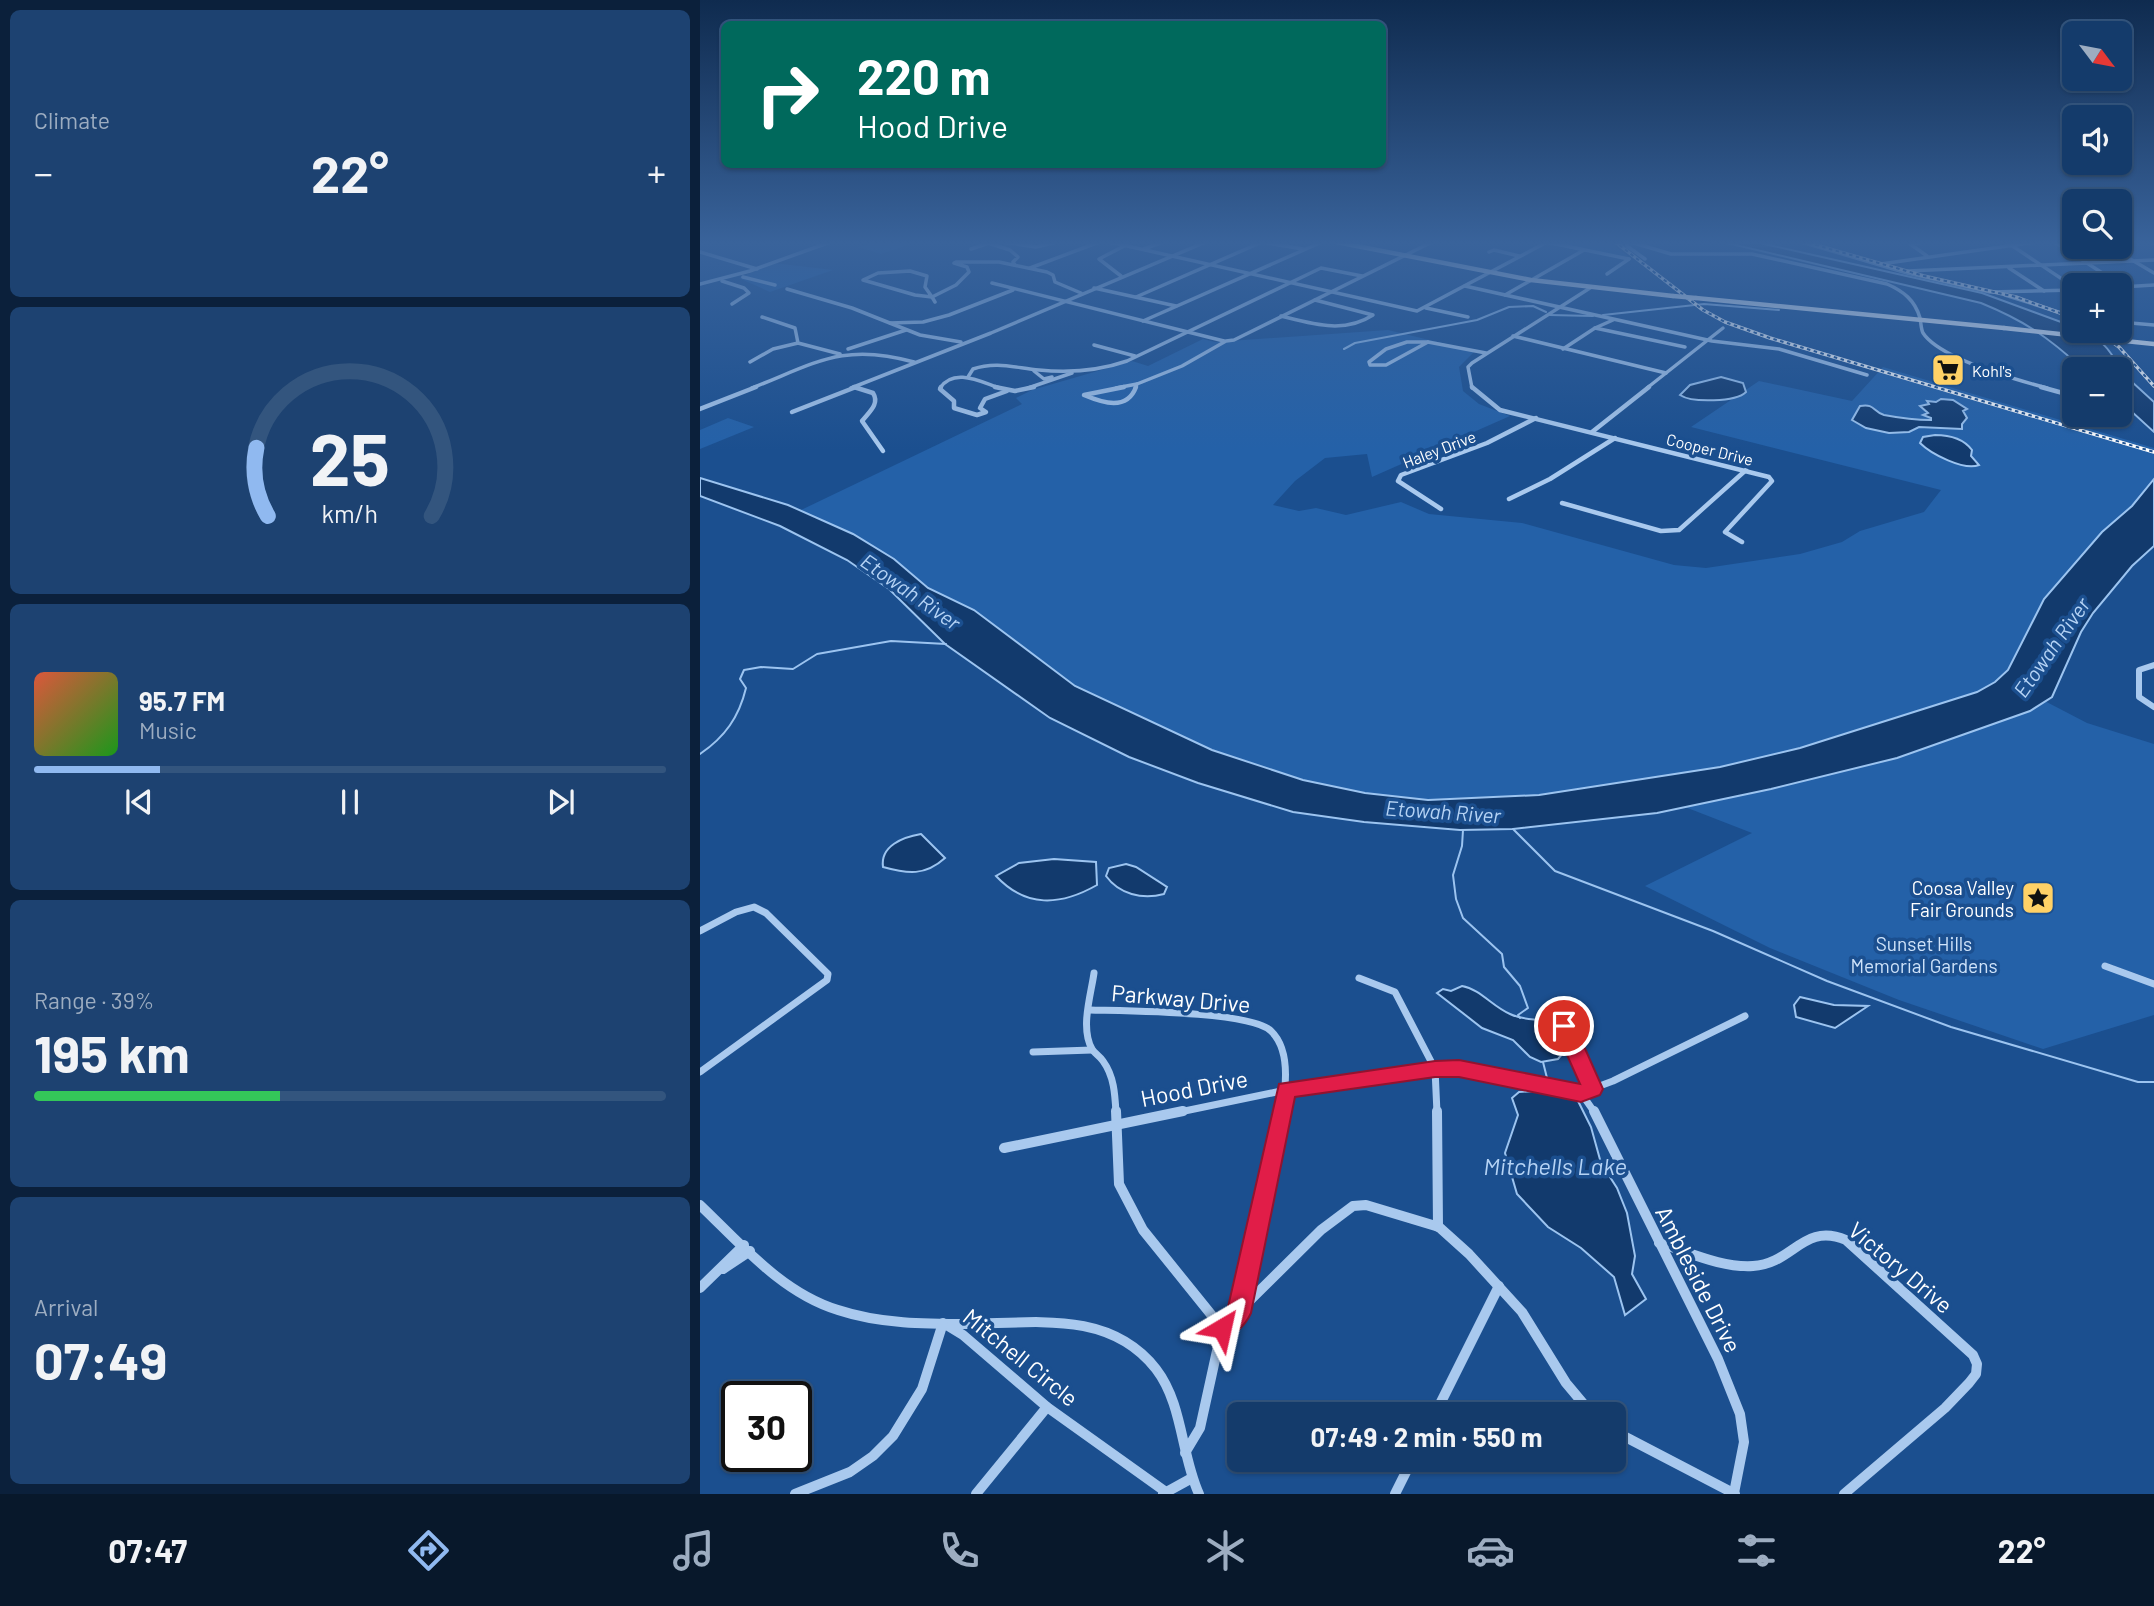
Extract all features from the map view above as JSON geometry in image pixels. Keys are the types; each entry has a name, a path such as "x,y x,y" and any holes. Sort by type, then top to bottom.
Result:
{"main road":[{"path":"1833,311 2154,344"}],"street":[{"path":"859,311 906,330 943,341 970,341"},
{"path":"890,323 923,322 960,311"},
{"path":"792,412 1040,311"},
{"path":"1102,311 1226,341 1234,340 1292,311"},
{"path":"1143,321 1167,311"},
{"path":"1005,392 968,377 953,378 942,384 941,391 955,402 954,408 981,414 986,411 980,408 983,401 1005,392 1113,366 1230,311"},
{"path":"1281,316 1335,327 1359,323 1373,315 1356,311"},
{"path":"1439,311 1468,317"},
{"path":"1428,342 1416,347 1394,364 1370,365 1382,350 1392,344 1428,342 1441,343 1486,353 1551,311"},
{"path":"1574,311 1708,340 1779,349 1867,375"},
{"path":"1918,311 1925,337 1993,373 2062,393"},
{"path":"762,317 795,328 798,342"},
{"path":"1563,349 1595,328 1615,320"},
{"path":"2132,323 2154,326"},
{"path":"1595,328 1685,347"},
{"path":"1592,432 1723,328"},
{"path":"700,409 839,353 906,330"},
{"path":"1513,336 1666,373"},
{"path":"1136,384 1129,401 1121,405 1084,395 1136,384 1182,366 1226,341"},
{"path":"750,362 773,349 798,342 839,353 872,351 914,362"},
{"path":"1094,345 1135,356"},
{"name":"Cooper Drive","path":"1486,353 1468,367 1472,388 1500,410 1769,477 1772,481 1725,532 1742,542"},
{"path":"968,377 973,369 998,363 1038,370 1080,372"},
{"path":"998,363 1035,372 1044,379 1052,377"},
{"path":"854,387 875,395 877,402 862,421 883,451"},
{"name":"Haley Drive","path":"1441,509 1398,481 1401,475 1520,429 1536,418"},
{"path":"1509,499 1550,479 1615,438"},
{"path":"1562,503 1661,531 1679,530 1746,470"},
{"path":"2154,666 2139,670 2137,685 2139,697 2154,707"},
{"path":"700,931 736,912 754,907 766,914 828,974 827,980 700,1072"},
{"path":"2105,966 2154,984"},
{"path":"1094,973 1087,1022 1093,1050 1102,1059 1115,1089 1119,1184 1129,1206 1162,1256 1222,1328"},
{"path":"1359,978 1395,992 1435,1069 1439,1140 1438,1227"},
{"path":"1555,1001 1592,1089"},
{"name":"Parkway Drive","path":"1090,1010 1244,1019 1260,1023 1270,1029 1275,1037 1286,1079 1286,1090 1239,1313"},
{"path":"1581,1093 1745,1016"},
{"path":"1033,1052 1093,1050"},
{"name":"Hood Drive","path":"1003,1149 1286,1090 1435,1069 1459,1069 1581,1093"},
{"name":"Ambleside Drive","path":"1581,1093 1596,1114 1718,1359 1740,1414 1744,1443 1735,1494"},
{"path":"1185,1453 1200,1428 1222,1328 1321,1230 1353,1206 1366,1205 1438,1227 1469,1254 1522,1312 1566,1383 1582,1402"},
{"path":"700,1206 799,1292 836,1310 889,1321 1066,1322 1092,1326 1122,1338 1141,1352 1162,1378 1174,1405 1192,1478 1199,1494"},
{"name":"Victory Drive","path":"1659,1243 1742,1267 1766,1265 1815,1234 1834,1233 1846,1240 1973,1355 1977,1364 1975,1375 1945,1408 1844,1494"},
{"path":"700,1288 747,1248"},
{"path":"1441,1402 1499,1286"},
{"name":"Mitchell Circle","path":"795,1494 808,1486 849,1472 883,1450 923,1388 933,1342 943,1322 963,1335 1047,1407 1164,1493 1192,1478"},
{"path":"976,1494 1047,1407"},
{"path":"1626,1437 1735,1494"},
{"path":"1395,1494 1406,1472"}],"green space":[{"path":"1388,330 1475,351 1459,367 1463,391 1479,404 1510,416 1372,477 1367,454 1325,458 1295,481 1273,505 1299,511 1316,508 1346,515 1401,502 1429,514 1522,523 1674,565 1706,568 1800,554 1842,542 1860,531 1924,512 1941,490 1691,427 1759,381 1852,401 1883,367 2062,421 2062,427 2084,427 2154,448 2154,479 2132,506 2102,532 2044,599 2008,670 1995,682 1977,692 1800,748 1720,767 1539,795 1476,800 1428,800 1365,793 1282,775 1247,764 1140,719 1075,686 974,610 928,588 908,570 873,546 801,510 1022,404 1016,398 1032,390 1132,361 1148,366 1203,339 1215,342"},
{"path":"728,418 754,427 700,449 700,430"},
{"name":"Sunset Hills Memorial Gardens","path":"2037,697 2087,723 2154,744 2154,980 2106,963 2101,966 2154,987 2154,1015 2043,1049 1899,1000 1770,948 1645,886 1752,833 1667,800"}],"water":[{"path":"1999,311 2030,311 2062,322 2062,343 2102,343 2113,357 2069,357 2035,331"},
{"path":"1721,377 1743,383 1746,392 1733,398 1714,400 1680,395 1690,385"},
{"path":"2132,382 2154,402 2154,432 2132,412"},
{"path":"1941,399 1953,400 1967,409 1963,411 1967,418 1962,429 1919,427 1909,432 1889,433 1866,428 1852,420 1860,406 1865,405 1884,415 1931,420 1923,415 1928,413 1920,406 1929,404 1927,401 1936,402"},
{"path":"1935,435 1960,440 1972,450 1971,456 1979,465 1965,466 1948,460 1920,443 1923,437"},
{"name":"Etowah River","path":"700,478 788,505 853,534 894,559 928,588 974,610 1075,686 1212,750 1303,780 1365,793 1428,800 1539,795 1720,767 1800,748 1977,692 1995,682 2008,670 2044,599 2102,532 2132,506 2154,479 2154,546 2132,566 2093,613 2081,632 2052,697 2030,711 1897,758 1657,813 1513,829 1460,830 1364,822 1293,812 1198,783 1129,757 1050,718 945,644 889,589 847,560 780,526 700,496"},
{"path":"921,834 945,858 923,871 900,871 883,867 885,853 889,848 900,840"},
{"path":"1054,859 1096,862 1097,885 1070,897 1044,900 1019,894 996,876 1019,863"},
{"path":"1126,864 1136,867 1167,887 1164,894 1139,896 1117,887 1106,876 1109,868"},
{"path":"1462,986 1515,1016 1553,1023 1563,1035 1564,1052 1558,1059 1541,1062 1530,1057 1513,1040 1482,1028 1437,993 1443,989 1451,991"},
{"path":"1800,997 1834,1005 1868,1006 1835,1028 1796,1017 1794,1005"},
{"name":"Mitchells Lake","path":"1549,1090 1572,1096 1578,1101 1591,1127 1601,1163 1617,1188 1627,1213 1635,1256 1632,1274 1646,1299 1625,1315 1614,1277 1581,1248 1548,1227 1517,1194 1505,1153 1518,1115 1512,1098 1519,1092"}],"waterway":[{"path":"1344,349 1355,343 1477,320 1500,311"},
{"path":"1603,315 1642,311"},
{"path":"1550,315 1593,316"},
{"name":"Etowah River","path":"700,754 717,741 735,717 746,688 740,679 744,670 761,667 793,669 817,654 891,641 946,644"},
{"path":"1513,829 1555,871 1713,931 1827,981 1951,1027 2138,1082 2154,1082"},
{"name":"Etowah River","path":"1463,830 1462,846 1453,875 1456,899 1463,918 1502,954 1504,967 1520,986 1528,1008 1518,1015 1520,1018"},
{"path":"1543,1062 1548,1082"}],"railway":[{"path":"1704,311 1725,322 1770,338 2154,452"},
{"path":"2054,311 2062,314"},
{"path":"2114,343 2154,386"}],"place":[{"name":"Kohl's","path":"1948,370"},
{"name":"Coosa Valley Fair Grounds","path":"2038,898"}],"route":[{"path":"1222,1328 1239,1313 1286,1090 1435,1069 1459,1069 1581,1093 1592,1089 1564,1026"}]}
